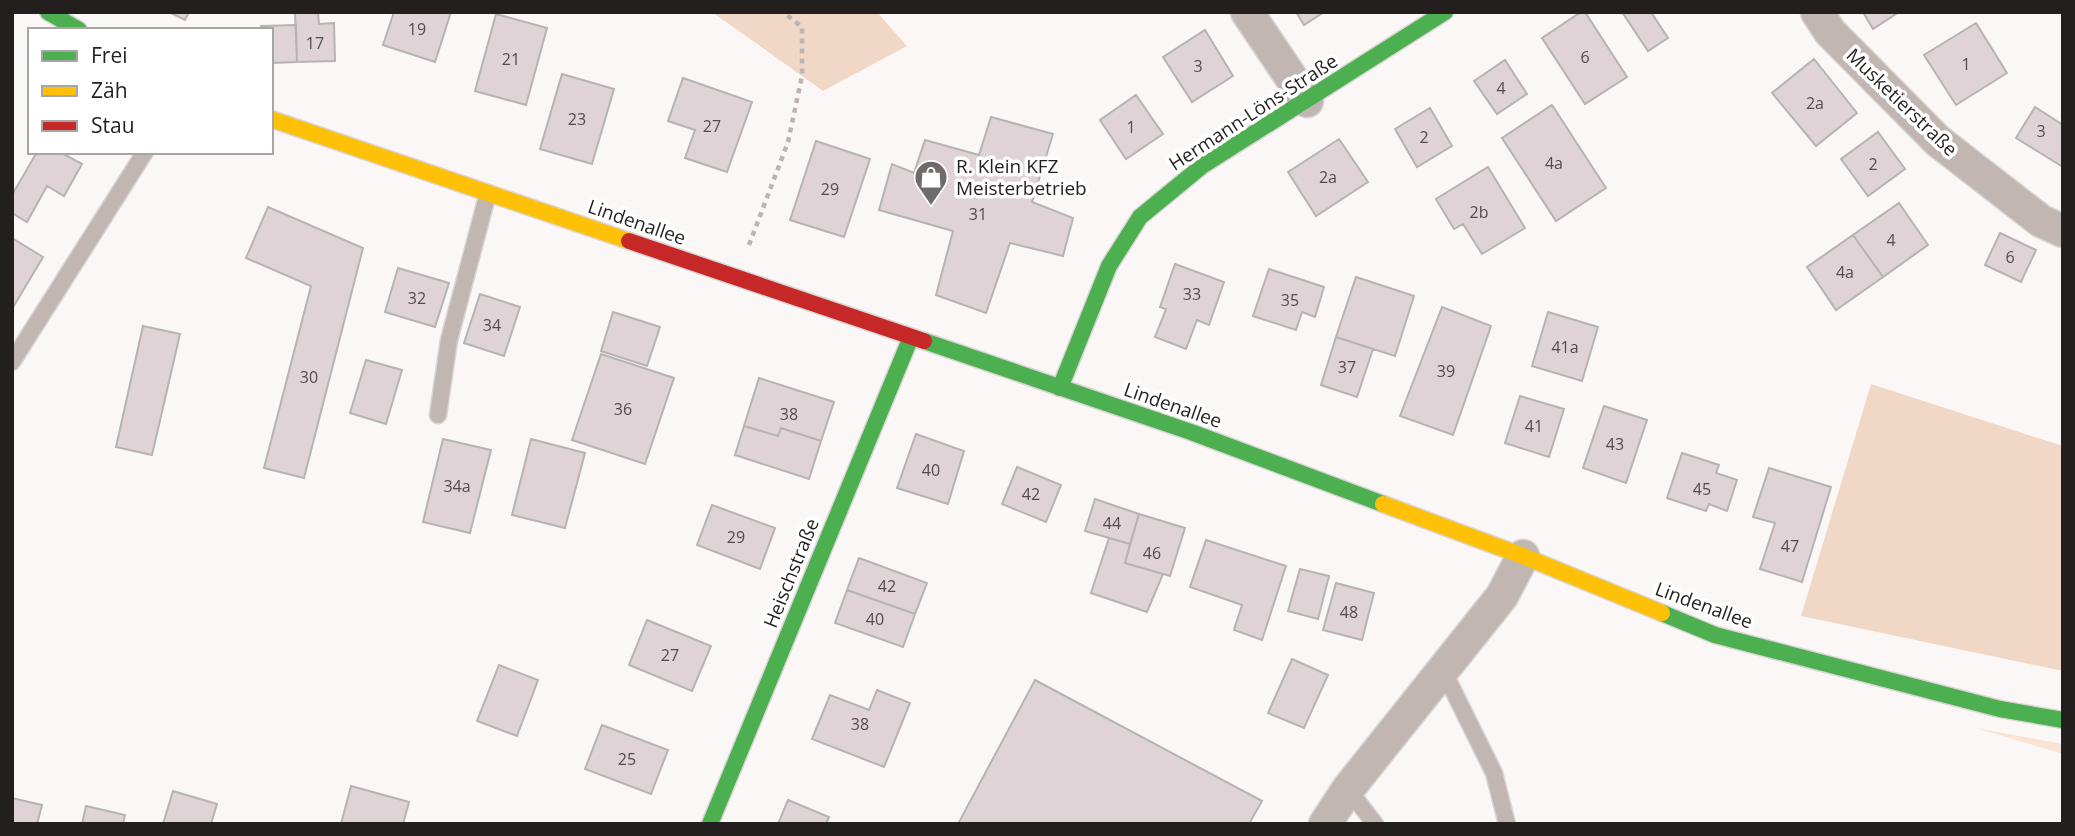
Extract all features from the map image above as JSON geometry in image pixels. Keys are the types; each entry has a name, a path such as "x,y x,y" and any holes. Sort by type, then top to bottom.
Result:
{"street":[{"path":"48,12 76,28"},
{"path":"1247,12 1307,101"},
{"name":"Hermann-Löns-Straße","path":"1060,388 1109,266 1140,217 1202,166 1445,12"},
{"name":"Musketierstraße","path":"1817,12 1830,32 1938,141 2041,221 2063,232"},
{"name":"Lindenallee","path":"273,120 1191,432 1523,556 1715,635 2000,709 2063,720"},
{"name":"Heischstraße","path":"710,824 911,337"},
{"path":"1325,824 1348,789 1502,596 1523,556"}],"lane":[{"path":"12,362 144,154"},
{"path":"438,415 449,340 488,193"},
{"path":"1443,670 1494,773 1507,824"},
{"path":"1348,789 1375,824"}],"path":[{"path":"737,278 788,142 802,76 803,27 783,12"}],"shaded area":[{"path":"712,12 877,12 907,46 823,91"},
{"path":"1871,384 2063,446 2063,671 1801,616"},
{"path":"1976,728 2063,744 2063,754"}],"building":[{"path":"169,12 189,12 185,20"},
{"path":"295,12 318,12 319,24 334,23 335,61 297,62"},
{"path":"394,12 451,12 435,62 383,45"},
{"path":"1296,12 1324,12 1304,25"},
{"path":"1585,12 1627,77 1585,104 1542,38"},
{"path":"1622,12 1651,12 1668,38 1648,51"},
{"path":"1863,12 1899,12 1873,29"},
{"path":"496,14 547,28 526,105 475,91"},
{"path":"1976,23 2007,73 1956,105 1924,55"},
{"path":"296,25 297,62 273,63 273,28 261,26"},
{"path":"1205,30 1233,76 1192,102 1163,57"},
{"path":"1814,59 1857,113 1816,146 1772,93"},
{"path":"1505,60 1527,94 1497,114 1474,81"},
{"path":"562,74 614,89 592,164 540,149"},
{"path":"683,78 752,102 727,172 685,158 695,130 668,121"},
{"path":"1136,95 1163,134 1126,159 1100,120"},
{"path":"1552,105 1606,188 1556,221 1502,138"},
{"path":"2035,107 2063,125 2063,167 2016,138"},
{"path":"1430,108 1452,146 1417,167 1395,129"},
{"path":"991,117 1053,134 1032,202 1073,218 1063,256 1010,243 986,313 936,295 953,231 879,210 892,164 914,173 925,140 979,155"},
{"path":"1878,132 1905,169 1868,196 1841,159"},
{"path":"1339,139 1368,182 1316,216 1288,172"},
{"path":"816,141 870,159 844,237 790,220"},
{"path":"36,154 64,154 82,164 64,196 47,186 27,222 12,213 12,195"},
{"path":"1488,167 1525,228 1482,254 1463,224 1454,229 1436,199"},
{"path":"1899,203 1928,245 1883,277 1853,235"},
{"path":"268,207 363,248 304,478 264,468 311,286 246,258"},
{"path":"2000,233 2036,250 2021,282 1985,265"},
{"path":"1853,235 1883,277 1836,310 1807,267"},
{"path":"12,238 43,257 12,309"},
{"path":"1175,264 1224,282 1209,325 1197,320 1186,349 1155,337 1166,309 1160,307"},
{"path":"398,268 449,283 435,327 385,312"},
{"path":"1269,269 1324,287 1315,317 1302,312 1296,330 1253,316"},
{"path":"1356,277 1414,296 1395,356 1336,337"},
{"path":"480,294 520,307 504,356 464,343"},
{"path":"1442,307 1491,326 1453,435 1400,416"},
{"path":"613,312 660,327 647,366 601,351"},
{"path":"1548,312 1598,327 1582,381 1532,366"},
{"path":"143,326 180,334 152,455 116,447"},
{"path":"1336,337 1373,349 1357,397 1321,385"},
{"path":"601,354 674,378 645,464 572,440"},
{"path":"366,360 402,370 386,424 350,413"},
{"path":"759,378 834,402 821,441 781,428 778,436 744,426"},
{"path":"1520,396 1564,409 1549,457 1505,443"},
{"path":"1604,406 1647,420 1626,483 1583,468"},
{"path":"744,426 778,436 781,428 821,441 809,479 735,455"},
{"path":"916,434 964,451 948,504 897,488"},
{"path":"443,439 491,450 470,533 423,522"},
{"path":"531,439 585,453 565,528 512,515"},
{"path":"1682,453 1719,465 1716,473 1737,480 1727,511 1709,504 1706,511 1667,498"},
{"path":"1017,467 1061,485 1046,522 1002,504"},
{"path":"1769,468 1831,487 1802,582 1760,569 1775,523 1753,517"},
{"path":"1095,499 1139,514 1130,544 1085,531"},
{"path":"712,505 775,528 760,569 697,545"},
{"path":"1139,514 1185,528 1170,576 1125,563"},
{"path":"1109,538 1130,544 1125,563 1163,574 1147,612 1091,593"},
{"path":"1206,540 1286,566 1262,640 1234,630 1242,605 1190,587"},
{"path":"859,558 927,583 915,614 847,590"},
{"path":"1300,569 1329,576 1318,619 1288,611"},
{"path":"1336,583 1374,593 1362,640 1323,630"},
{"path":"847,590 915,614 903,647 835,623"},
{"path":"647,620 711,646 692,691 629,665"},
{"path":"1292,659 1328,675 1304,728 1268,713"},
{"path":"499,665 538,680 517,736 477,721"},
{"path":"1035,680 1262,801 1249,824 958,824"},
{"path":"877,690 910,703 884,767 812,739 830,695 869,710"},
{"path":"602,725 668,750 651,794 585,769"},
{"path":"351,786 409,802 403,824 341,824"},
{"path":"173,791 217,804 211,824 163,824"},
{"path":"12,798 42,805 37,824 12,824"},
{"path":"788,800 829,817 826,824 778,824"},
{"path":"86,806 125,815 123,824 82,824"}],"traffic: fast":[{"path":"48,12 76,28"},
{"path":"1060,388 1109,266 1140,217 1202,166 1445,12"},
{"path":"710,824 911,337"},
{"path":"924,341 1191,432 1383,504"},
{"path":"1662,613 1715,635 2000,709 2063,720"}],"traffic: slow":[{"path":"273,120 629,241"},
{"path":"1383,504 1523,556 1662,613"}],"traffic: jam":[{"path":"629,241 924,341"}],"place":[{"name":"R. Klein KFZ Meisterbetrieb","path":"931,207"}]}
